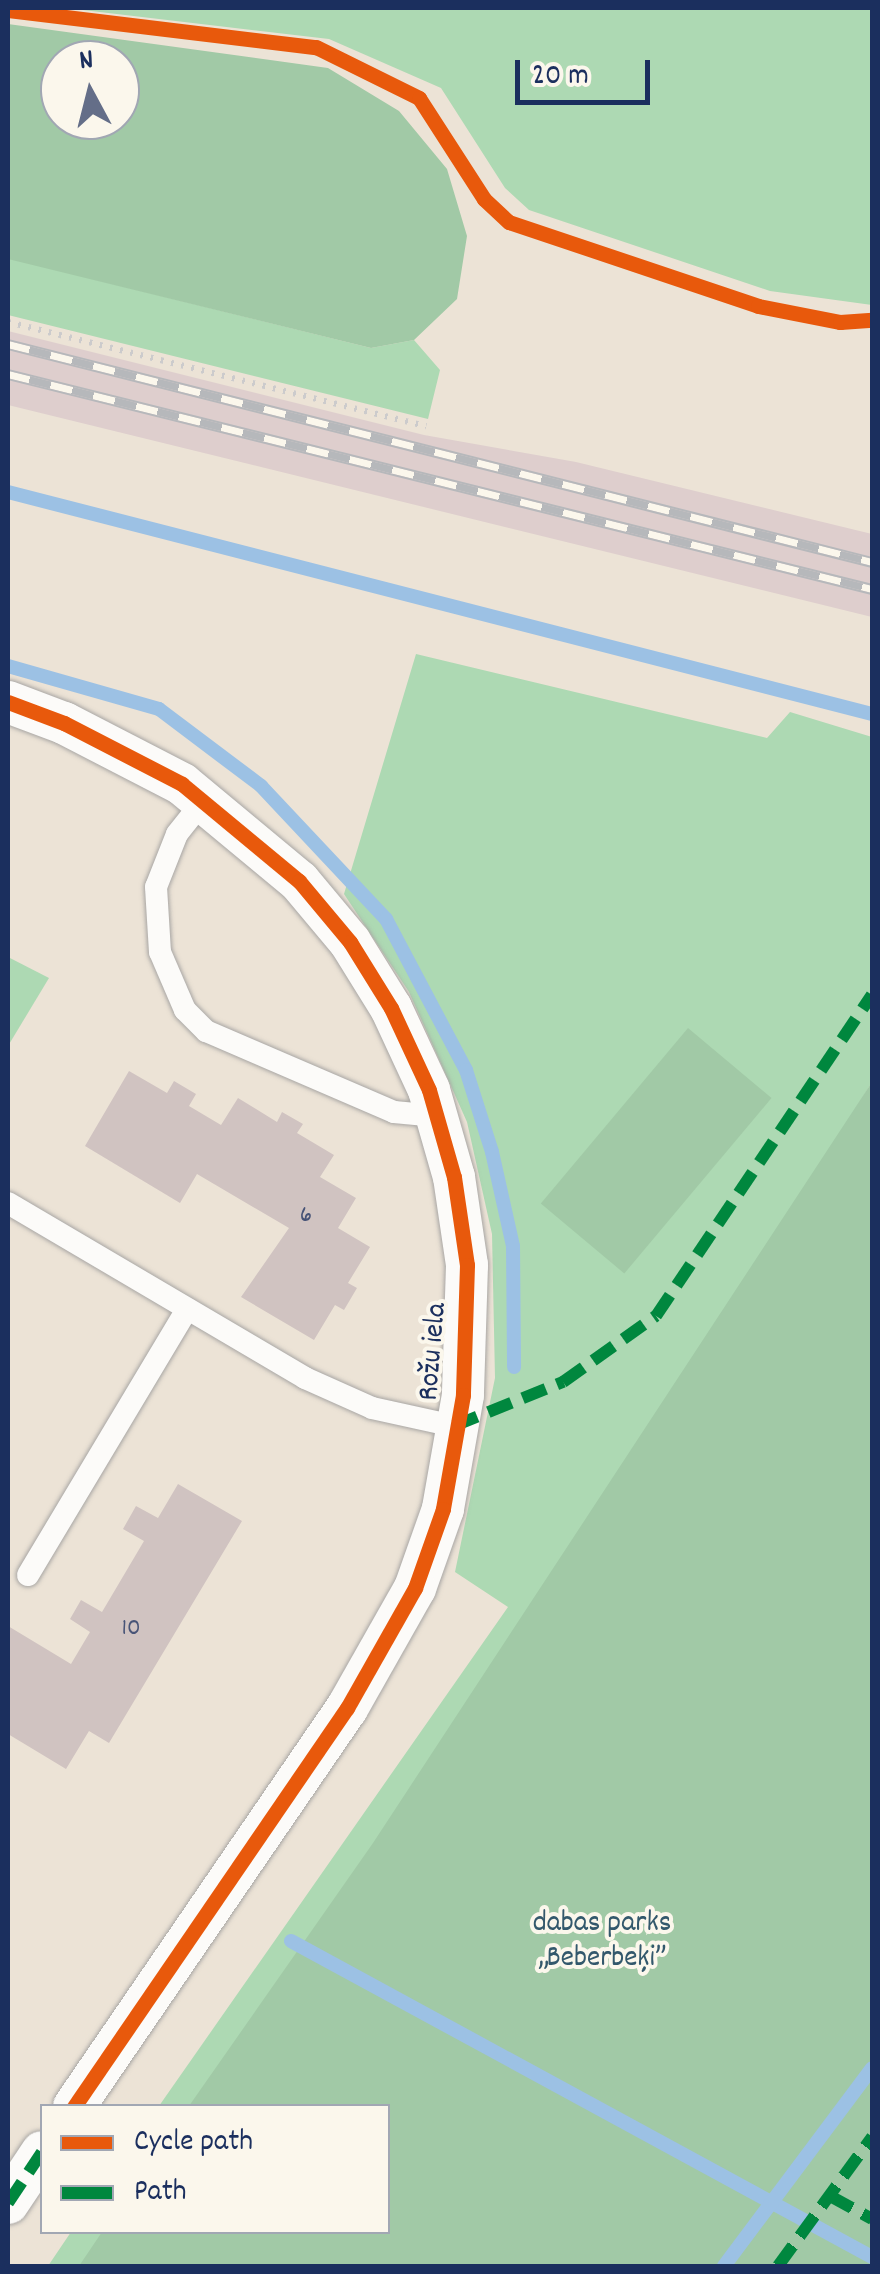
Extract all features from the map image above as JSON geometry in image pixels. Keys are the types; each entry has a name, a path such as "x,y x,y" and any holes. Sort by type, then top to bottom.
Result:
{"street":[{"name":"Rožu iela","path":"8,702 132,755 204,800 299,881 350,942 400,1026 437,1116 466,1265 466,1369 454,1426 450,1473 431,1549 385,1646 75,2104"},
{"path":"8,2203 40,2155"}],"lane":[{"path":"204,800 177,834 156,888 160,952 185,1010 206,1031 394,1112 437,1116"},
{"path":"8,1204 187,1309 355,1400 454,1426"},
{"path":"28,1575 187,1309"}],"path":[{"path":"8,322 426,426"}],"shaded area":[{"path":"8,331 424,435 576,462 872,534 872,617 8,405"}],"green space":[{"path":"66,8 872,8 872,305 770,291 529,210 505,188 441,88 329,39"},
{"path":"8,24 124,40 40,40 40,140 140,140 140,42 328,68 399,111 447,169 467,236 457,299 414,340 371,348 8,259"},
{"path":"8,258 371,348 414,340 440,370 428,419 8,315"},
{"path":"416,654 767,738 790,712 872,737 872,1082 856,1108 872,2266 48,2266 70,2234 390,2234 390,2104 160,2104 508,1607 455,1572 495,1378 492,1234 467,1122 409,992 344,894"},
{"path":"8,957 49,978 8,1046"},
{"path":"688,1028 771,1098 624,1273 541,1203"},
{"name":"dabas parks „Beberbeķi”","path":"872,1082 872,2266 79,2266 101,2234 390,2234 390,2104 190,2104 373,1843"}],"building":[{"path":"129,1071 167,1093 174,1081 196,1094 189,1106 221,1125 238,1098 277,1122 282,1112 303,1124 297,1133 334,1155 320,1177 356,1198 338,1228 370,1247 348,1283 357,1288 344,1310 335,1305 314,1340 241,1297 289,1228 197,1174 180,1203 85,1146"},
{"path":"178,1484 242,1521 109,1743 89,1731 66,1769 8,1734 8,1626 71,1664 90,1632 70,1619 81,1600 102,1612 144,1541 123,1529 136,1506 158,1518"}],"waterway":[{"path":"8,492 872,714"},
{"path":"8,666 159,709 261,786 386,919 466,1070 492,1152 513,1246 514,1367"},
{"path":"291,1941 872,2257"},
{"path":"724,2266 872,2068"}],"railway":[{"path":"8,344 872,562"},
{"path":"8,374 872,589"}],"marked path":[{"path":"454,1426 563,1382 656,1316 872,995"},
{"path":"778,2266 872,2137"},
{"path":"8,2203 40,2155"},
{"path":"830,2196 872,2219"}],"cycle path":[{"path":"8,10 316,47 419,98 484,199 509,222 758,306 840,322 872,320"},
{"path":"8,702 64,723 182,784 299,881 350,942 391,1008 429,1090 454,1177 467,1265 463,1395 443,1509 415,1588 347,1708 75,2104"}]}
